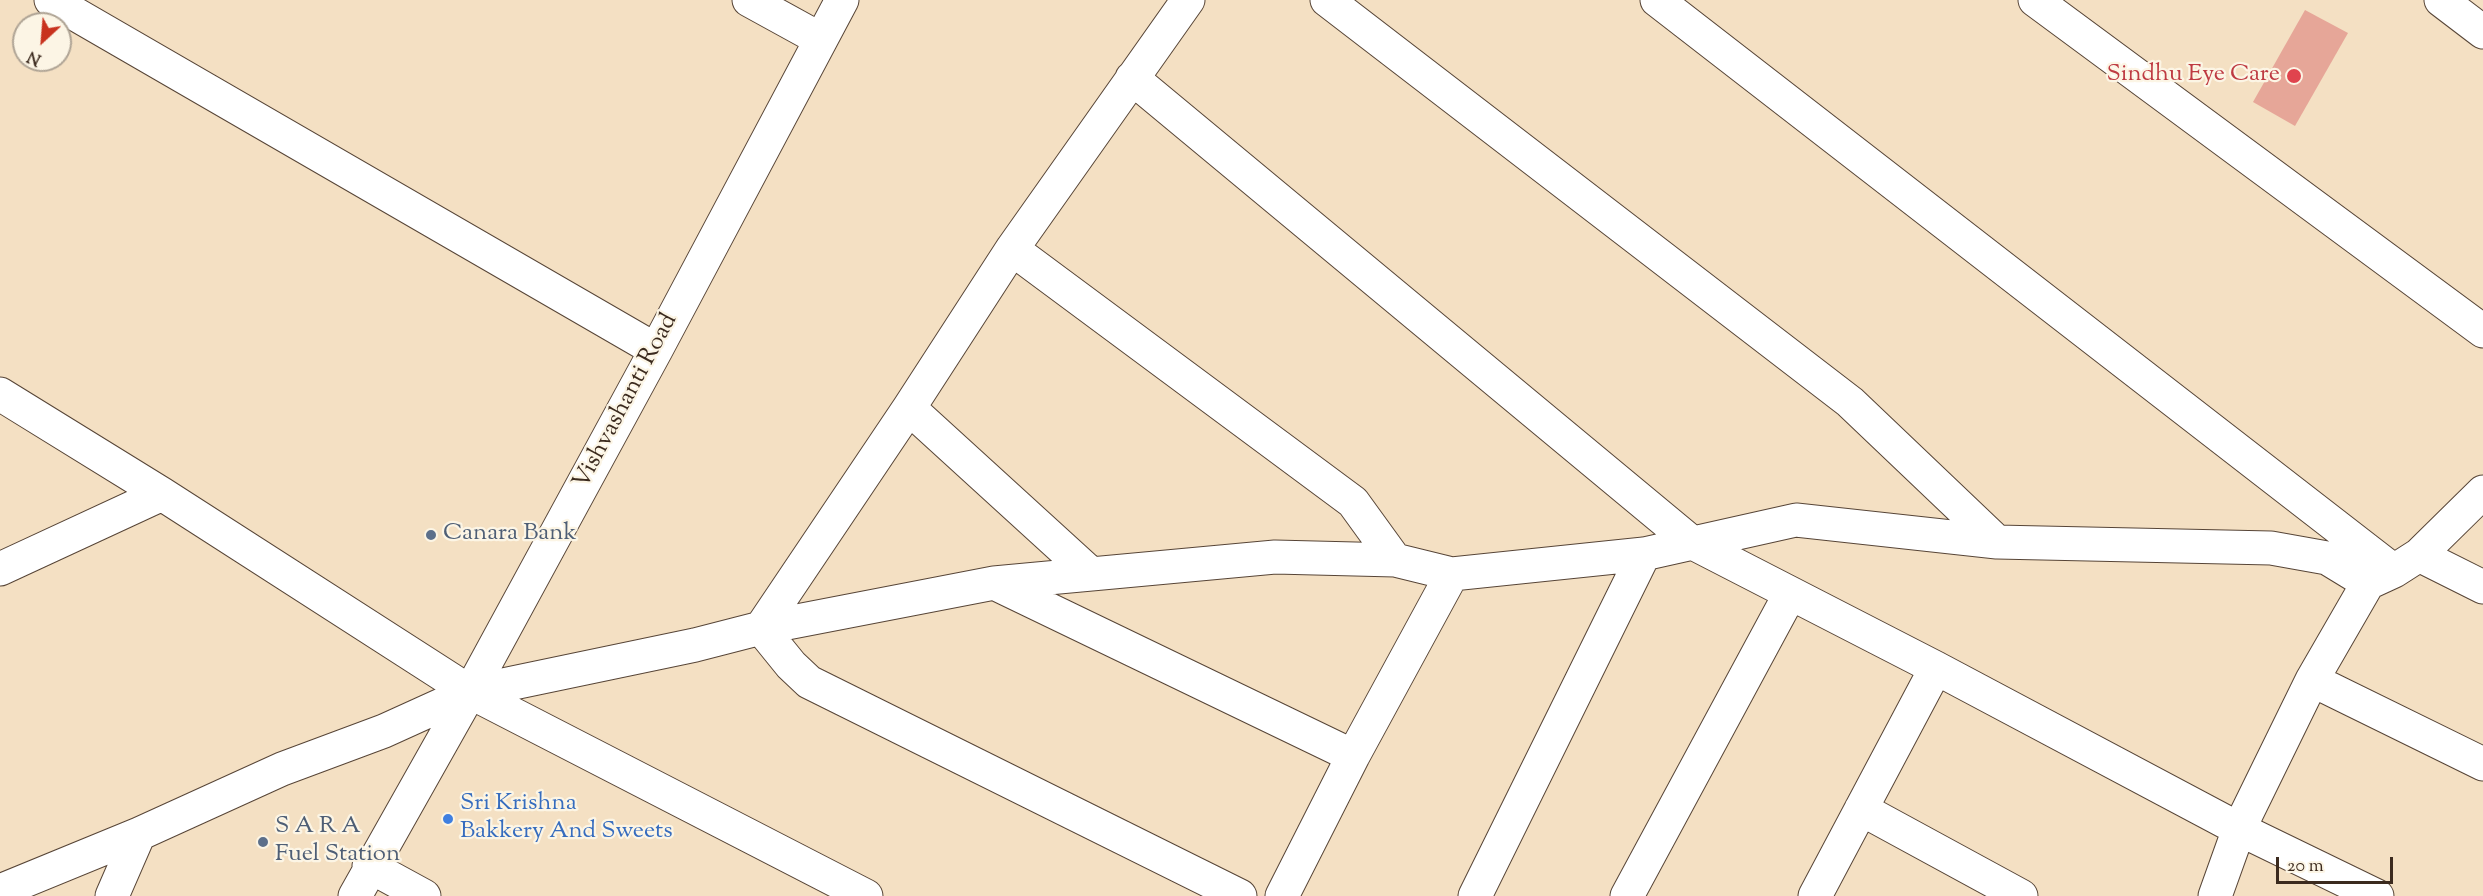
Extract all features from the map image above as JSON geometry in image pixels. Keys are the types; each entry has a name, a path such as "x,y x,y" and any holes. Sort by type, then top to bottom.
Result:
{"street":[{"path":"51,0 656,350"},
{"path":"749,0 820,39"},
{"name":"Vishvashanti Road","path":"355,896 369,866 470,692 656,350 842,0"},
{"path":"761,628 909,408 1012,249 1188,0"},
{"path":"1328,0 1850,402 1997,542"},
{"path":"1657,0 2394,570"},
{"path":"2035,0 2483,331"},
{"path":"2441,0 2483,33"},
{"path":"1132,78 1691,542 1936,668 2239,829 2377,896"},
{"path":"1012,249 1353,502 1395,560"},
{"path":"0,394 162,494 470,692 866,896"},
{"path":"909,408 1091,574"},
{"path":"2215,896 2239,829 2312,680 2394,570 2483,492"},
{"path":"0,569 162,494"},
{"path":"0,891 139,834 282,769 384,731 470,692 695,645 761,628 994,583 1275,557 1395,560 1452,574 1644,554 1796,520 1997,542 2271,548 2483,587"},
{"path":"1475,896 1644,554"},
{"path":"1282,896 1353,756 1452,574"},
{"path":"994,583 1353,756"},
{"path":"1627,896 1790,594"},
{"path":"761,628 791,665 809,682 1240,896"},
{"path":"1815,896 1936,668"},
{"path":"2312,680 2483,764"},
{"path":"1861,809 2021,896"},
{"path":"112,896 139,834"},
{"path":"369,866 424,896"}],"building":[{"path":"2305,10 2348,33 2295,126 2253,102"}],"place":[{"name":"Sindhu Eye Care","path":"2294,76"},
{"name":"Canara Bank","path":"431,535"},
{"name":"Sri Krishna Bakkery And Sweets","path":"448,819"},
{"name":"S A R A Fuel Station","path":"263,842"}]}
